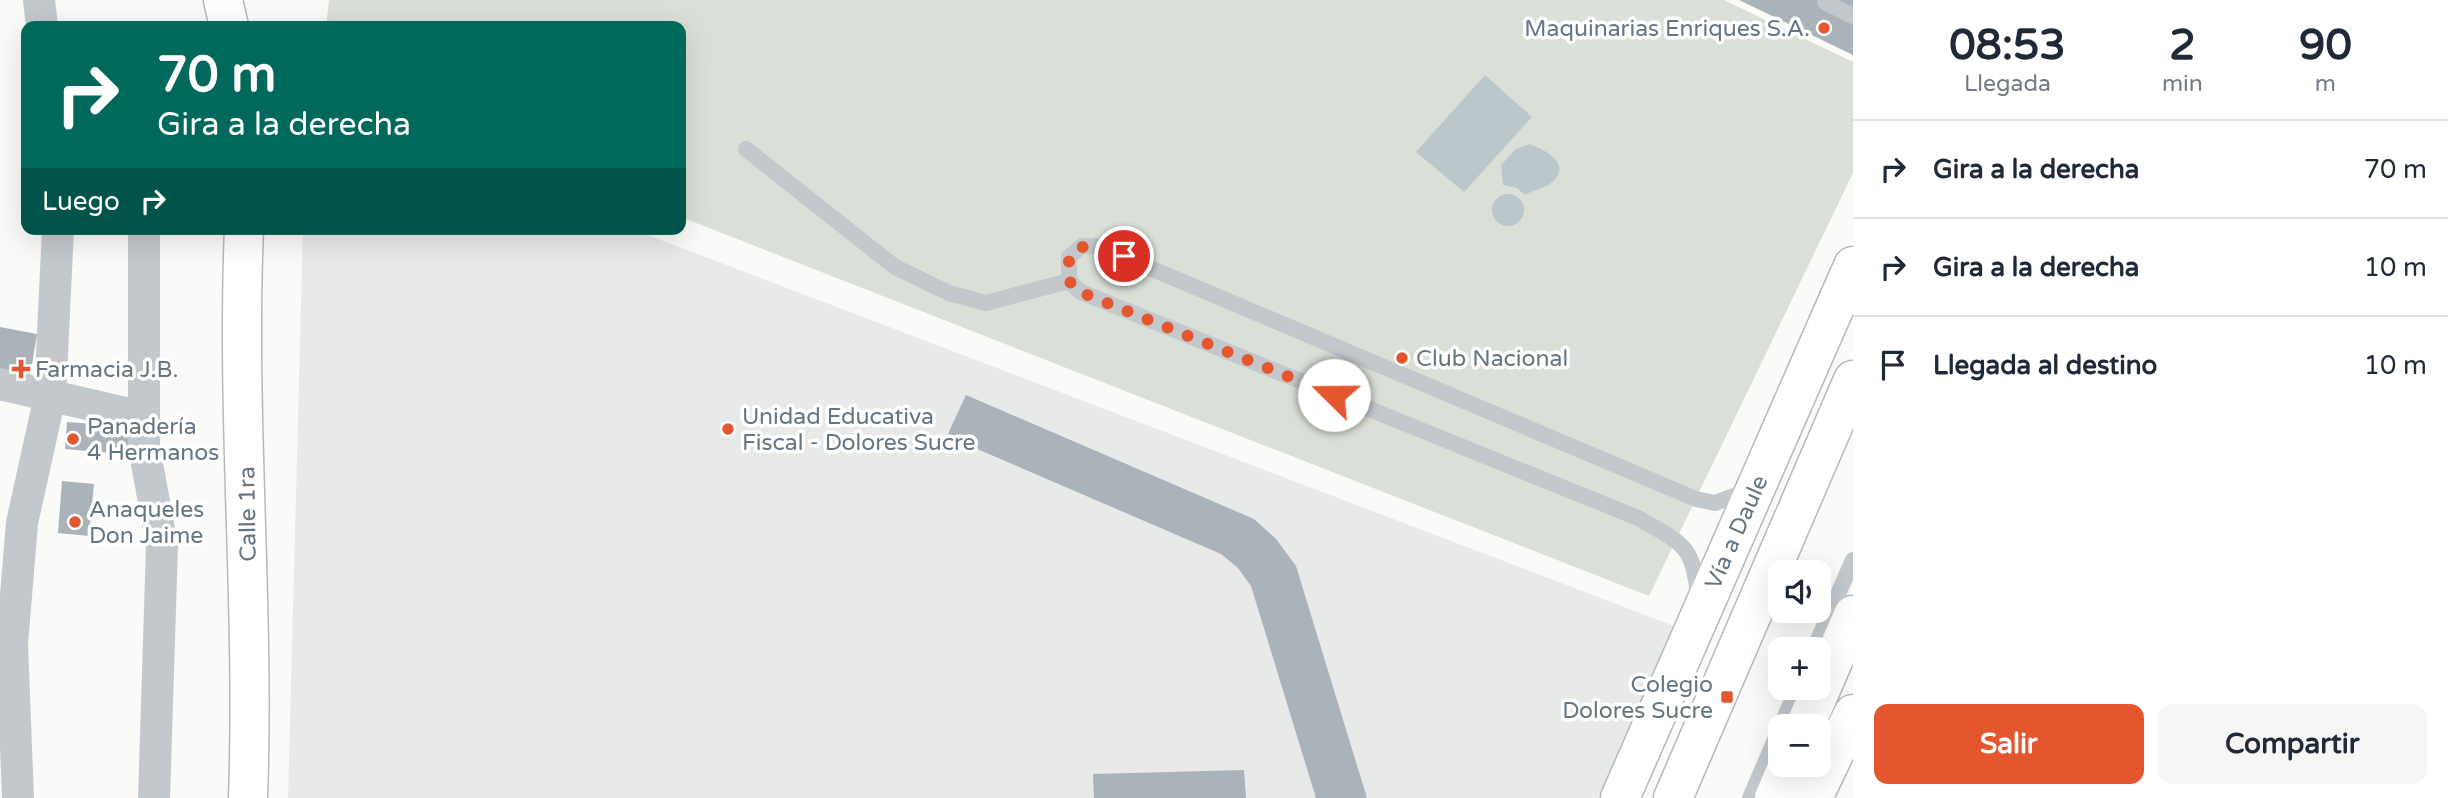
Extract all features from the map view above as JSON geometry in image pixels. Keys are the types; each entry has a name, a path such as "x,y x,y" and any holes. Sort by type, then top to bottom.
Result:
{"main road":[{"path":"223,0 228,21"},
{"name":"Calle 1ra","path":"244,235 246,518 252,690 248,798"},
{"name":"Vía a Daule","path":"1620,798 1853,266"},
{"name":"Vía a Daule","path":"1673,798 1853,380"},
{"path":"1810,714 1853,615"},
{"path":"1813,798 1853,715"},
{"path":"1774,798 1783,777"}],"street":[{"path":"39,0 41,21"},
{"path":"18,798 6,644 11,522 50,396 58,235"},
{"path":"144,235 144,447 162,546 154,798"},
{"path":"0,384 143,417"}],"lane":[{"path":"1825,2 1853,16"},
{"path":"746,149 895,267 949,293 986,303 1069,281"},
{"path":"1699,614 1696,568 1689,554 1676,540 1638,519 1080,292 1069,281 1069,257 1082,246 1098,246 1696,499 1715,503 1758,486"},
{"path":"1787,560 1853,411"},
{"path":"1819,637 1853,560"},
{"path":"1685,798 1768,604"},
{"path":"1750,798 1768,755"}],"shaded area":[{"name":"Club Nacional","path":"329,0 1724,0 1853,62 1853,173 1649,596 686,219 686,21 327,21"},
{"path":"1485,75 1532,117 1464,192 1416,152"},
{"path":"1530,144 1555,159 1560,170 1551,183 1525,195 1517,188 1503,185 1501,165 1516,149"},
{"path":"1508,194 1520,198 1524,210 1520,222 1508,226 1496,222 1492,210 1496,198"},
{"name":"Unidad Educativa Fiscal - Dolores Sucre","path":"303,235 648,235 1682,629 1611,798 288,798"}],"building":[{"name":"Maquinarias Enriques S.A.","path":"1739,0 1853,0 1853,55"},
{"path":"0,327 37,334 30,376 0,370"},
{"path":"966,395 1254,519 1276,539 1296,566 1367,798 1316,798 1251,586 1238,568 1221,554 947,436"},
{"path":"67,422 135,427 133,455 65,449"},
{"path":"62,481 94,484 89,536 58,533"},
{"path":"1244,770 1246,798 1094,798 1093,774"}],"place":[{"name":"Maquinarias Enriques S.A.","path":"1824,28"},
{"name":"Club Nacional","path":"1402,358"},
{"name":"Farmacia J.B.","path":"21,369"},
{"name":"Unidad Educativa Fiscal - Dolores Sucre","path":"728,429"},
{"name":"Panadería 4 Hermanos","path":"73,439"},
{"name":"Anaqueles Don Jaime","path":"75,522"},
{"name":"Colegio Dolores Sucre","path":"1727,697"}],"route":[{"path":"1124,256 1090,244 1082,246 1069,257 1069,281 1080,292 1334,395"}]}
